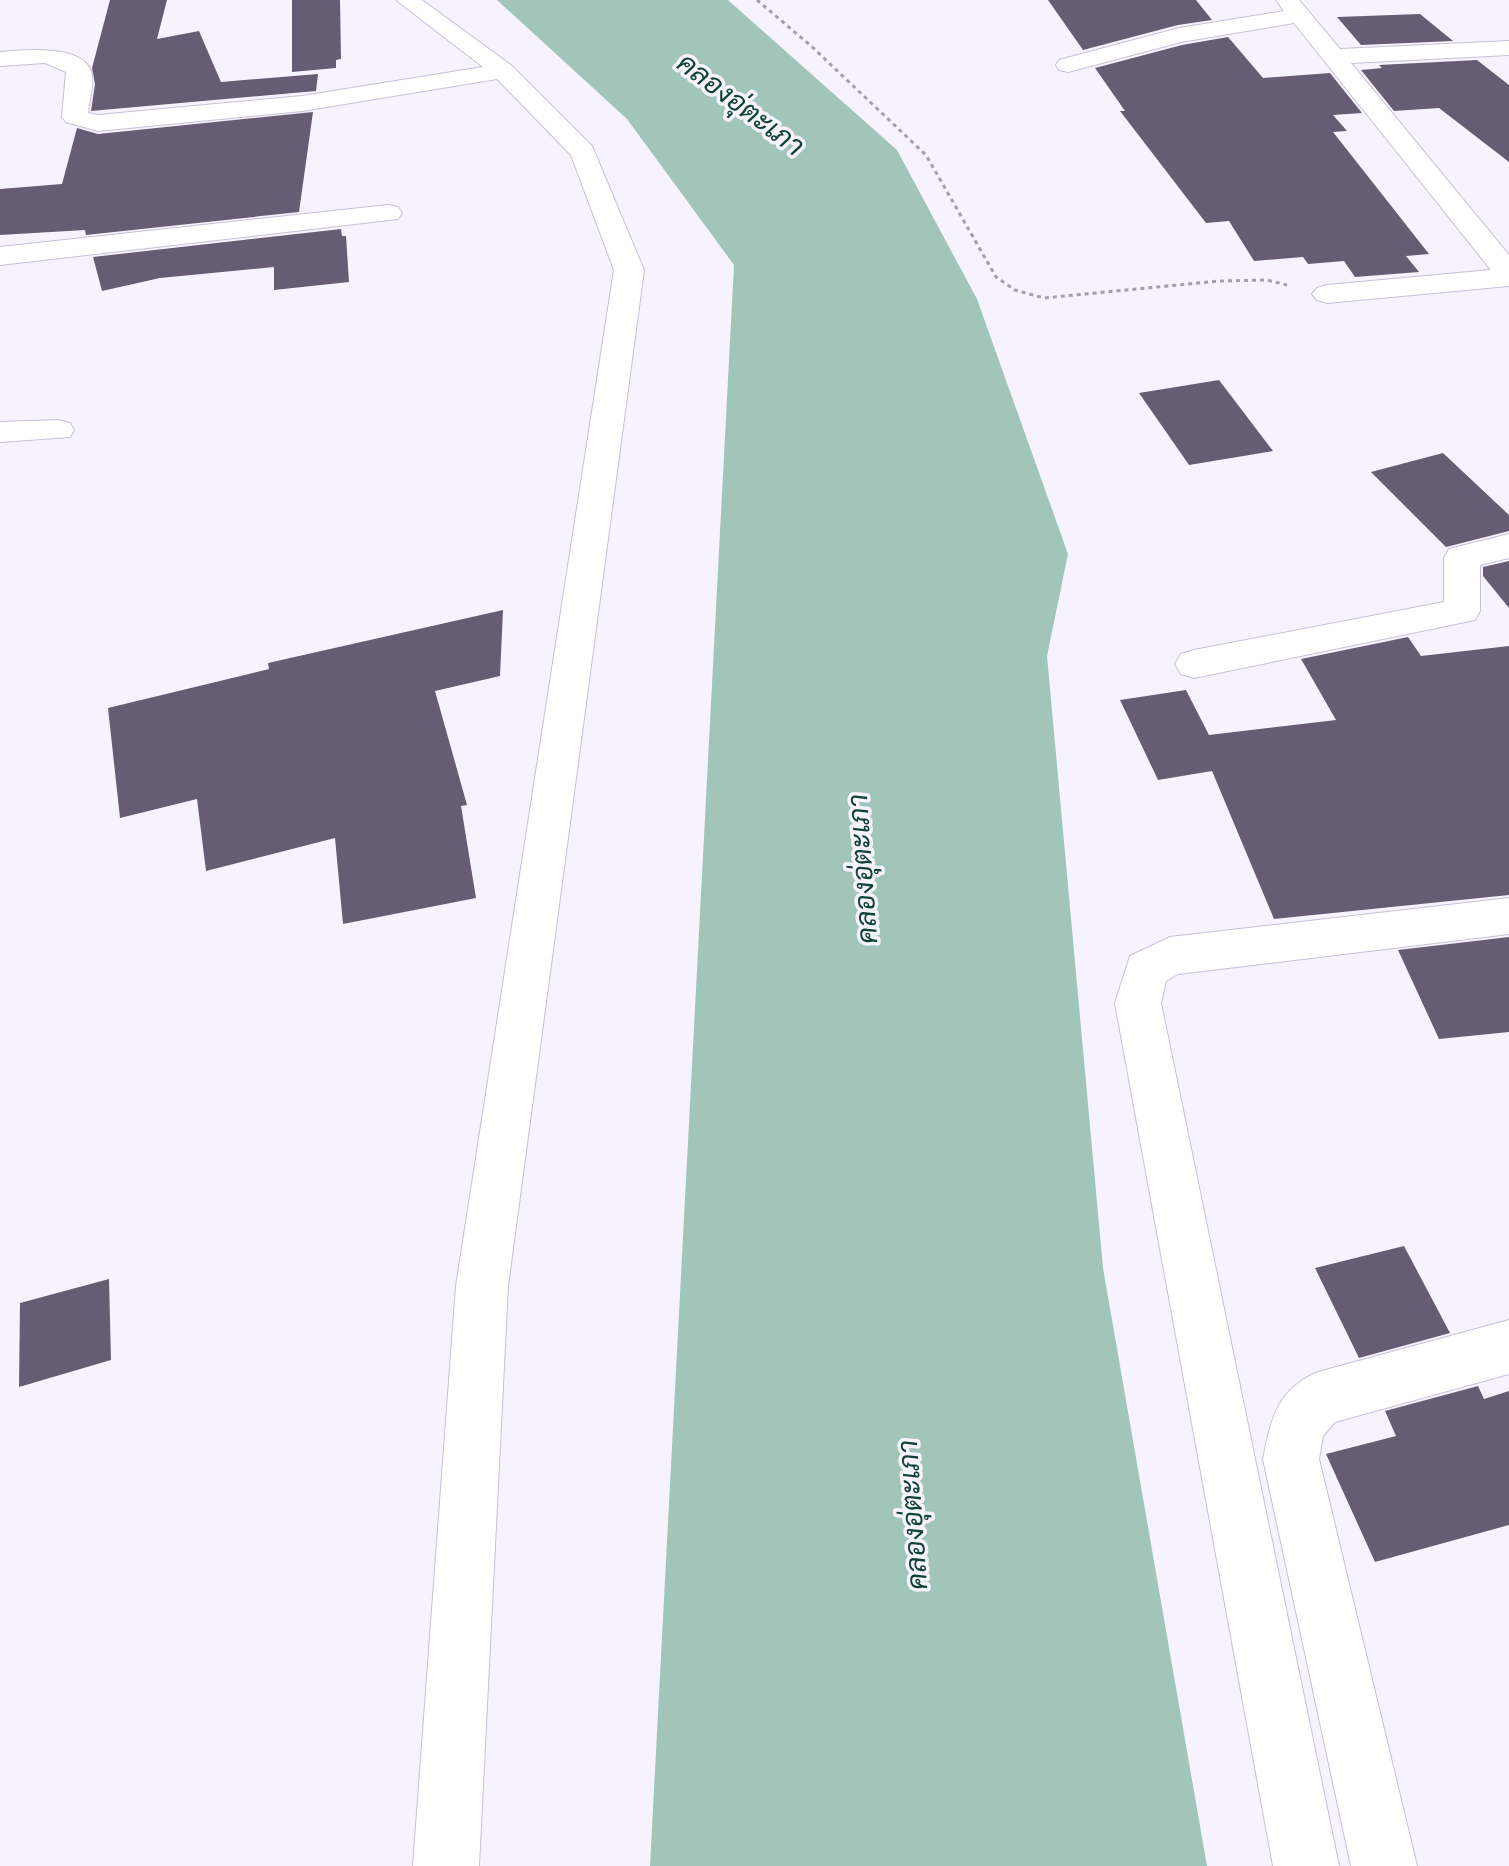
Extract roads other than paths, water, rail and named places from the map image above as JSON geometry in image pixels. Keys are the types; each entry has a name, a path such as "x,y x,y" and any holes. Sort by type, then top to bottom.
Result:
{"street":[{"path":"407,0 503,71 583,152 629,270 482,1286 446,1866"},
{"path":"1068,65 1294,8 1476,231 1509,276"},
{"path":"1335,57 1509,48"},
{"path":"0,59 48,56 76,67 80,74 75,117 98,123 305,105 503,71"},
{"path":"0,256 388,213"},
{"path":"1476,231 1509,223"},
{"path":"1327,294 1509,276"},
{"path":"0,432 58,430"},
{"path":"1194,664 1462,611 1462,558 1509,546"},
{"path":"1306,1866 1138,1003 1146,970 1170,956 1509,916"},
{"path":"1384,1866 1291,1459 1298,1424 1318,1399 1509,1347"}],"water":[{"name":"คลองอุ่ตะเภา","path":"497,0 728,0 897,150 977,299 1068,554 1047,656 1103,1268 1207,1866 650,1866 734,265 627,119"}]}
